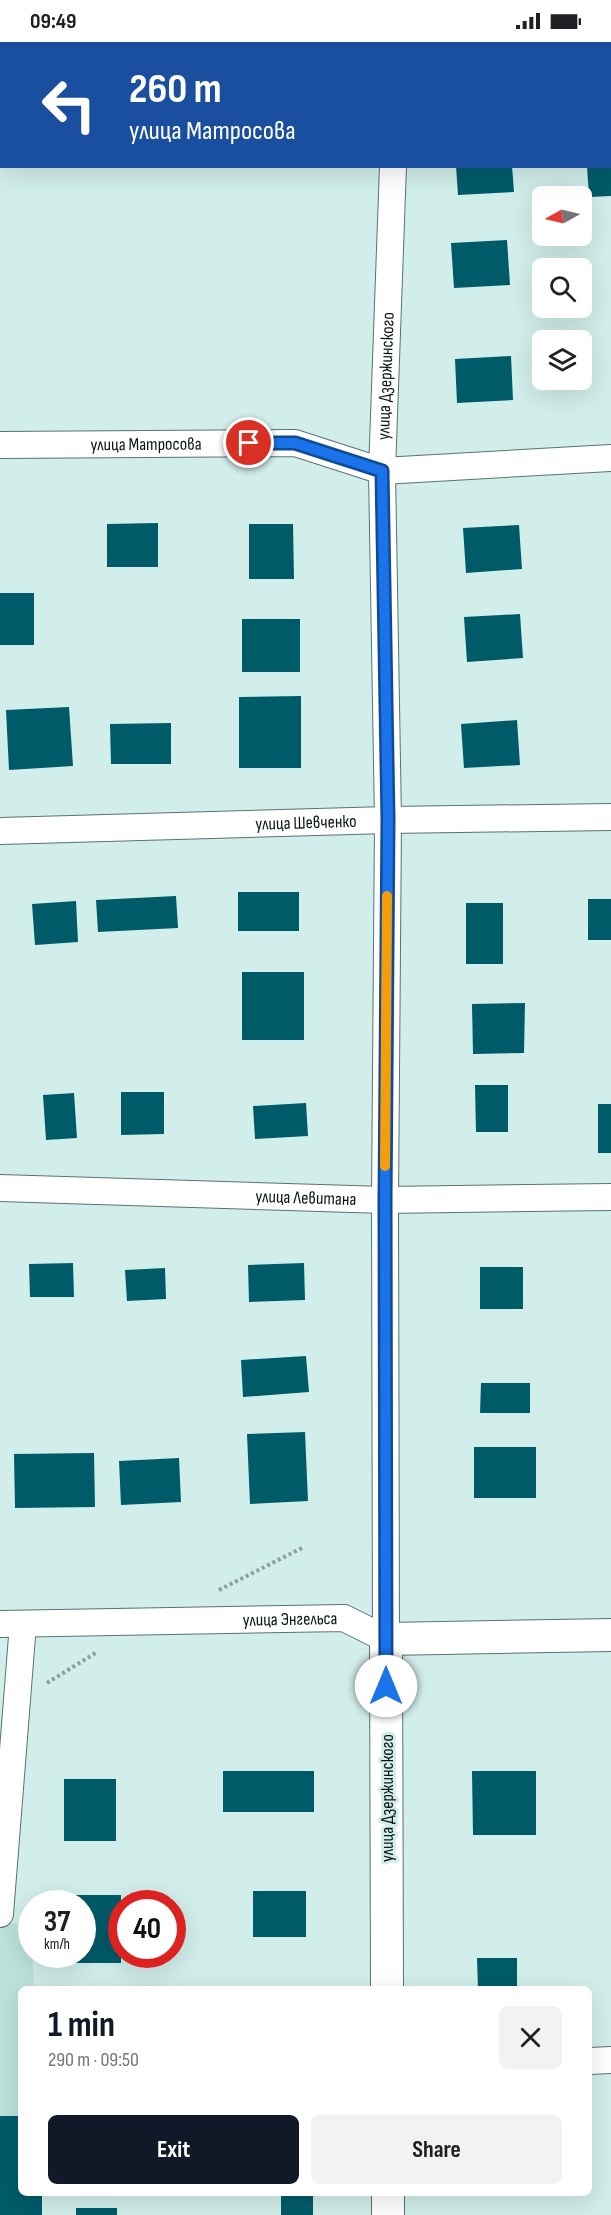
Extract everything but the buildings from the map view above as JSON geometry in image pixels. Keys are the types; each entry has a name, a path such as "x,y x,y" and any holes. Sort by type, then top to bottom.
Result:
{"street":[{"name":"улица Дзержинского","path":"387,1986 385,1200 388,819 382,471 393,168"},
{"name":"улица Матросова","path":"0,445 295,443 382,471 611,458"},
{"name":"улица Шевченко","path":"0,831 388,819 611,817"},
{"name":"улица Левитана","path":"0,1188 385,1200 611,1197"},
{"name":"улица Энгельса","path":"12,1624 344,1618 386,1639 611,1635"},
{"path":"0,1914 12,1624"},
{"path":"592,2061 611,2060"},
{"path":"388,2196 388,2215"}],"shaded area":[{"path":"18,1923 18,1968 33,1968 34,1986 18,1986 18,2196 0,2215 0,1924"}],"slow traffic":[{"path":"385,1166 387,896"}],"route":[{"path":"249,443 295,443 382,471 388,819 385,1200 386,1686"}]}
